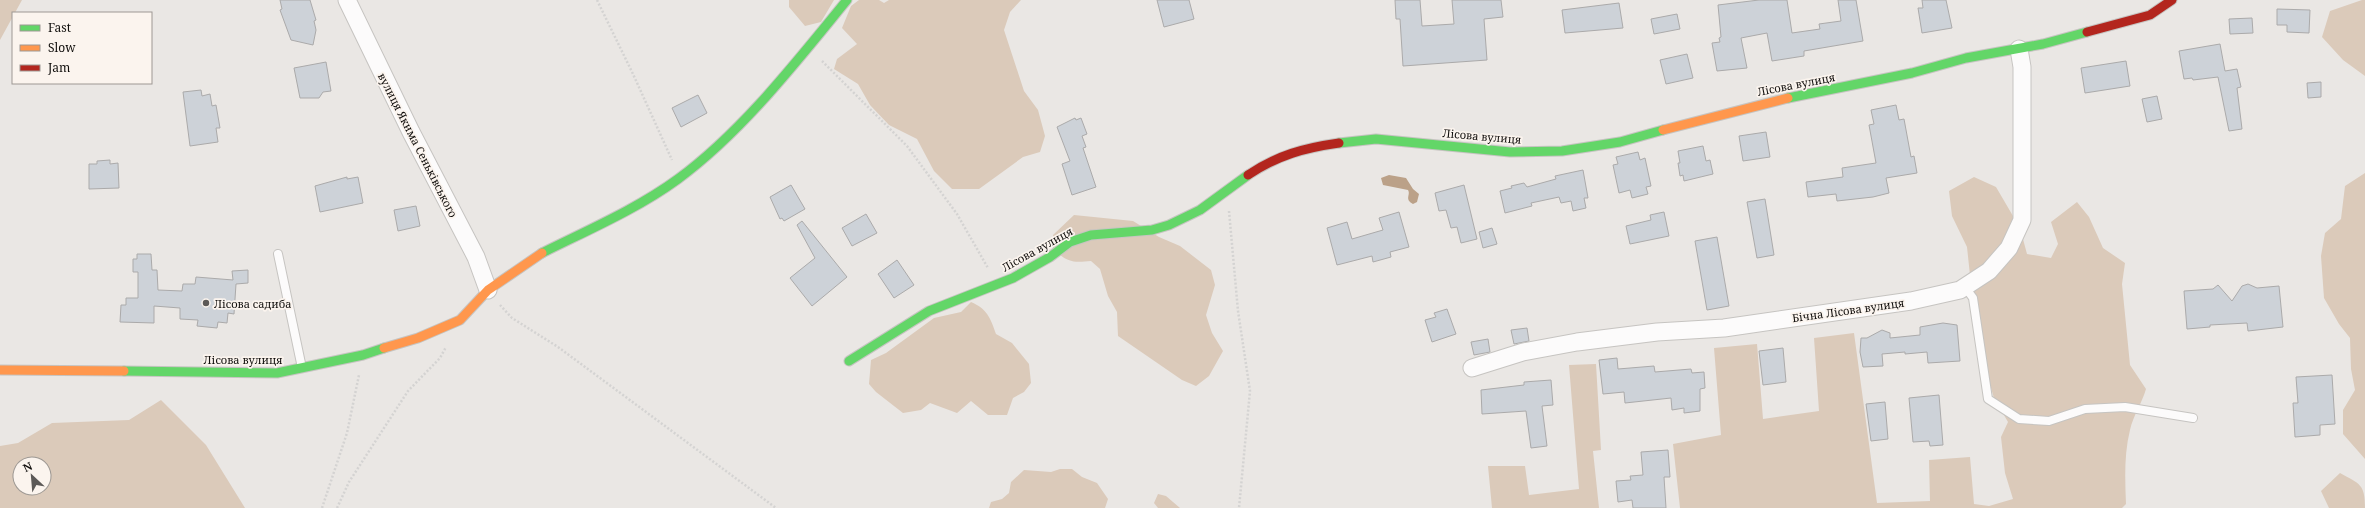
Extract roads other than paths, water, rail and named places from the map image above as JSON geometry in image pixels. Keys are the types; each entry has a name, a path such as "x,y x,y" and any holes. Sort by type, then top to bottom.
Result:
{"street":[{"name":"вулиця Якима Сеньківського","path":"347,0 411,132 476,257 488,290"},
{"name":"Лісова вулиця","path":"0,370 277,373 363,355 418,338 460,320 488,290 535,257 646,200 678,179 722,144 809,47 847,0"},
{"name":"Лісова вулиця","path":"849,361 929,311 998,284 1050,257 1070,242 1091,235 1152,230 1170,225 1200,210 1271,160 1310,147 1376,139 1510,152 1562,152 1620,142 1758,104 1912,73 1966,58 2064,39 2150,15 2172,0"},
{"name":"Бічна Лісова вулиця","path":"1472,368 1523,352 1577,342 1657,332 1724,328 1911,301 1960,290 1989,271 2009,248 2022,220 2022,67 2018,49"}],"lane":[{"path":"278,254 302,368"},
{"path":"1964,287 1973,298 1988,400 2019,419 2049,421 2085,410 2125,407 2193,418"}],"place":[{"name":"Лісова садиба","path":"206,303"}]}
